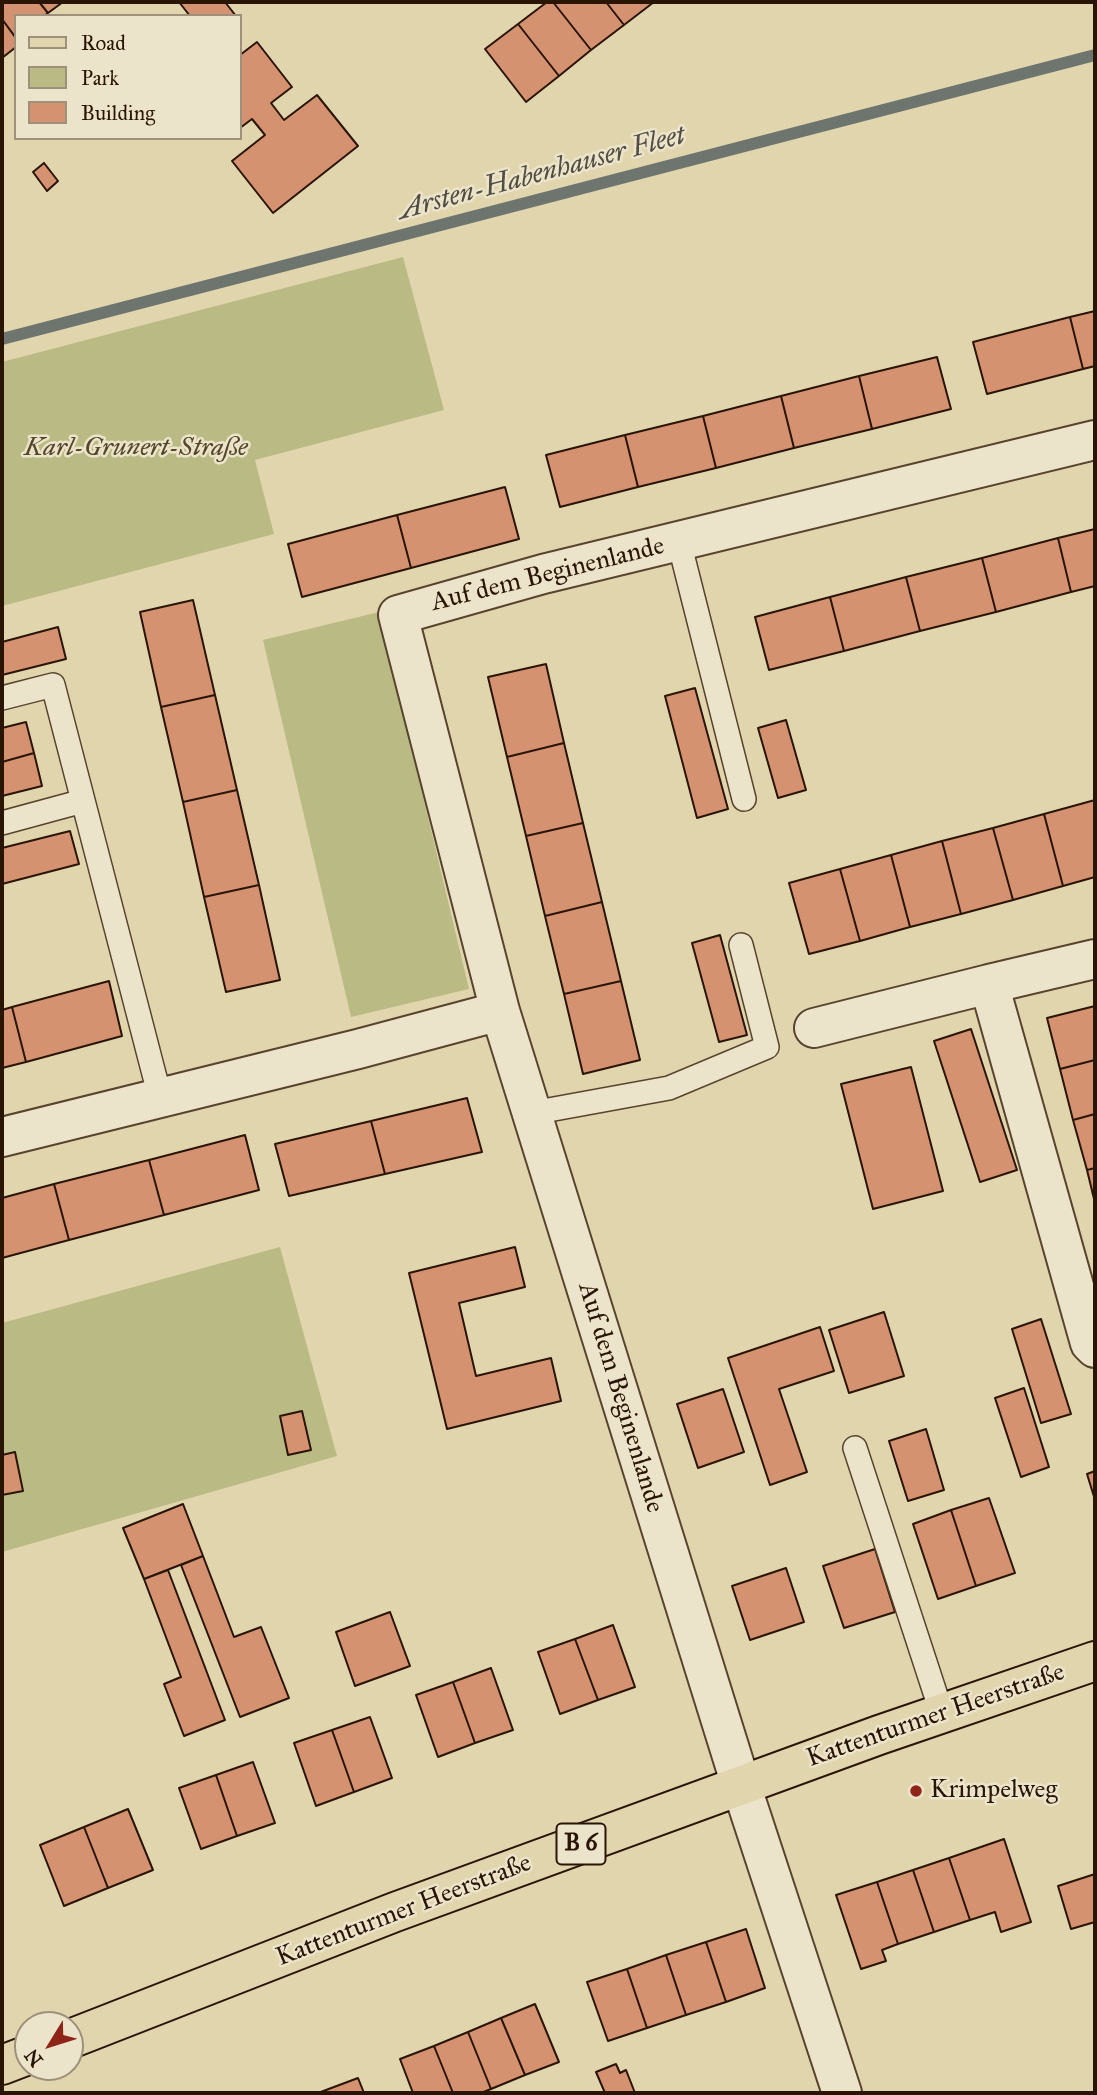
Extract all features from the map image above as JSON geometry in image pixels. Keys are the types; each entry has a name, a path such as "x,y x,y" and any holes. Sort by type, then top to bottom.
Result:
{"main road":[{"name":"Kattenturmer Heerstraße","path":"84,2034 395,1912 741,1785 1095,1661"}],"street":[{"name":"Auf dem Beginenlande","path":"741,1785 500,1011 398,615 543,574 1095,440"},
{"path":"814,1028 1095,959"},
{"path":"989,984 1090,1343 1095,1348"},
{"path":"2,1137 500,1011"},
{"path":"741,1785 842,2093"}],"lane":[{"path":"679,542 744,799"},
{"path":"2,698 53,685 160,1097"},
{"path":"2,823 83,801"},
{"path":"531,1113 669,1088 767,1047 741,945"},
{"path":"855,1448 942,1714"}],"green space":[{"name":"Karl-Grunert-Straße","path":"403,257 444,410 255,460 274,534 2,606 2,362"},
{"path":"379,612 469,989 351,1017 263,640"},
{"path":"280,1247 337,1456 2,1552 2,1323"}],"building":[{"path":"2,2 39,2 48,13 14,14 14,36 2,19"},
{"path":"39,2 63,2 48,13"},
{"path":"179,2 225,2 234,14 188,14"},
{"path":"547,2 553,2 591,50 559,76 518,24"},
{"path":"553,2 606,2 624,25 591,50"},
{"path":"606,2 654,2 624,25"},
{"path":"2,19 14,35 14,49 2,58"},
{"path":"518,24 559,76 526,102 485,49"},
{"path":"257,42 292,87 271,103 284,120 317,95 358,146 273,213 232,161 265,135 252,119 242,126 242,53"},
{"path":"44,163 58,181 47,191 33,172"},
{"path":"1095,311 1095,366 1083,369 1070,317"},
{"path":"1070,317 1083,369 987,394 973,342"},
{"path":"937,357 951,409 872,429 859,376"},
{"path":"859,376 872,429 794,448 781,396"},
{"path":"781,396 794,448 716,468 703,416"},
{"path":"703,416 716,468 638,487 625,435"},
{"path":"625,435 638,487 560,507 546,455"},
{"path":"505,487 519,539 411,568 397,515"},
{"path":"397,515 411,568 302,597 288,544"},
{"path":"1095,529 1095,586 1071,592 1058,538"},
{"path":"1058,538 1071,592 996,612 982,558"},
{"path":"982,558 996,612 920,631 906,577"},
{"path":"906,577 920,631 844,651 830,597"},
{"path":"830,597 844,651 769,670 755,617"},
{"path":"193,600 215,695 161,707 140,612"},
{"path":"58,627 66,659 2,675 2,642"},
{"path":"546,664 564,743 507,757 488,677"},
{"path":"695,688 728,809 697,818 665,696"},
{"path":"215,695 237,790 183,802 161,707"},
{"path":"786,720 806,790 778,798 758,728"},
{"path":"26,722 34,753 2,762 2,728"},
{"path":"564,743 583,823 526,836 507,757"},
{"path":"34,753 42,786 2,796 2,762"},
{"path":"237,790 259,885 204,897 183,802"},
{"path":"1095,800 1095,877 1063,886 1044,814"},
{"path":"1044,814 1063,886 1013,900 993,828"},
{"path":"583,823 602,902 545,916 526,836"},
{"path":"993,828 1013,900 961,914 942,841"},
{"path":"70,831 79,864 2,884 2,848"},
{"path":"942,841 961,914 910,927 891,855"},
{"path":"891,855 910,927 860,941 840,869"},
{"path":"840,869 860,941 809,954 789,883"},
{"path":"259,885 280,980 226,992 204,897"},
{"path":"602,902 621,981 564,994 545,916"},
{"path":"720,935 747,1035 719,1042 692,943"},
{"path":"109,981 122,1036 26,1062 12,1007"},
{"path":"621,981 640,1060 583,1074 564,994"},
{"path":"1095,1006 1095,1060 1060,1069 1047,1018"},
{"path":"12,1007 26,1062 2,1068 2,1010"},
{"path":"971,1029 1017,1170 980,1182 934,1041"},
{"path":"1095,1060 1095,1114 1073,1120 1060,1069"},
{"path":"911,1067 943,1191 873,1209 841,1084"},
{"path":"467,1098 482,1152 385,1174 371,1121"},
{"path":"1095,1114 1095,1168 1087,1170 1073,1120"},
{"path":"371,1121 385,1174 289,1196 275,1144"},
{"path":"245,1135 259,1190 164,1215 149,1160"},
{"path":"149,1160 164,1215 69,1240 54,1184"},
{"path":"1095,1168 1095,1203 1087,1170"},
{"path":"54,1184 69,1240 2,1258 2,1198"},
{"path":"515,1247 525,1287 459,1303 476,1376 551,1358 561,1401 447,1429 409,1273"},
{"path":"884,1312 904,1376 849,1393 829,1330"},
{"path":"1041,1319 1071,1414 1041,1423 1012,1329"},
{"path":"820,1327 834,1371 779,1389 807,1472 770,1485 728,1358"},
{"path":"1024,1388 1049,1467 1021,1477 995,1398"},
{"path":"723,1389 744,1452 698,1468 677,1404"},
{"path":"302,1411 311,1450 288,1455 280,1416"},
{"path":"926,1429 944,1490 908,1501 889,1441"},
{"path":"15,1452 23,1491 2,1495 2,1455"},
{"path":"1095,1471 1095,1500 1087,1474"},
{"path":"989,1498 1015,1573 976,1586 951,1510"},
{"path":"183,1504 203,1556 144,1579 123,1528"},
{"path":"951,1510 976,1586 938,1599 913,1524"},
{"path":"875,1549 895,1612 844,1628 823,1566"},
{"path":"203,1556 234,1637 261,1627 289,1698 240,1717 181,1565"},
{"path":"786,1568 804,1622 750,1640 732,1586"},
{"path":"168,1570 225,1720 184,1736 164,1684 181,1677 144,1579"},
{"path":"390,1612 410,1666 355,1686 336,1632"},
{"path":"613,1625 635,1687 598,1700 575,1639"},
{"path":"575,1639 598,1700 560,1714 538,1652"},
{"path":"491,1668 513,1730 475,1743 453,1682"},
{"path":"453,1682 475,1743 438,1757 416,1695"},
{"path":"370,1717 392,1778 354,1792 332,1730"},
{"path":"332,1730 354,1792 316,1806 294,1743"},
{"path":"253,1762 275,1823 237,1836 216,1775"},
{"path":"216,1775 237,1836 201,1849 179,1788"},
{"path":"128,1809 153,1870 108,1888 84,1827"},
{"path":"84,1827 108,1888 64,1906 40,1845"},
{"path":"1004,1839 1031,1922 1001,1932 995,1912 970,1920 949,1858"},
{"path":"949,1858 970,1920 934,1932 913,1870"},
{"path":"913,1870 934,1932 898,1944 877,1882"},
{"path":"1095,1874 1095,1922 1071,1929 1058,1886"},
{"path":"877,1882 898,1944 882,1950 886,1961 861,1969 836,1895"},
{"path":"746,1929 765,1988 726,2002 706,1942"},
{"path":"706,1942 726,2002 686,2015 666,1955"},
{"path":"666,1955 686,2015 647,2028 627,1969"},
{"path":"627,1969 647,2028 608,2041 587,1982"},
{"path":"535,2004 559,2062 525,2075 501,2018"},
{"path":"501,2018 525,2075 491,2089 468,2032"},
{"path":"468,2032 491,2089 481,2093 453,2093 434,2046"},
{"path":"434,2046 453,2093 413,2093 400,2059"},
{"path":"616,2064 620,2073 626,2070 635,2093 605,2093 596,2072"},
{"path":"358,2078 364,2093 318,2093"}],"waterway":[{"name":"Arsten-Habenhauser Fleet","path":"2,339 1095,55"}],"place":[{"name":"Krimpelweg","path":"916,1791"}]}
